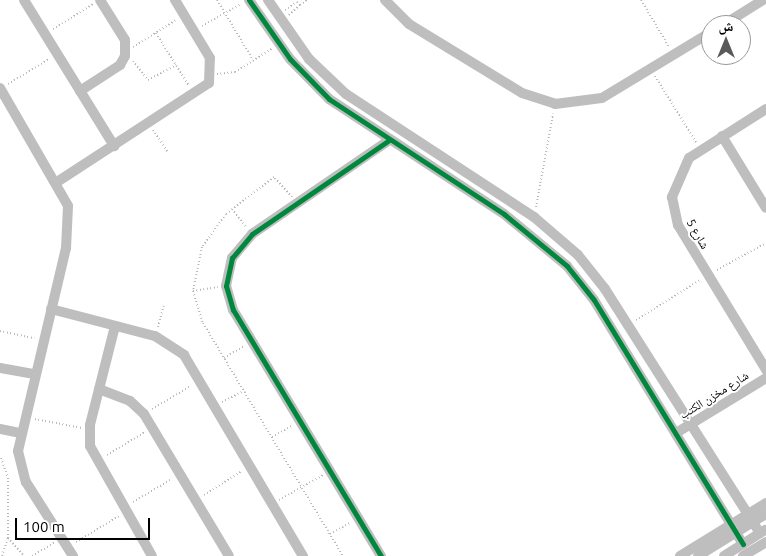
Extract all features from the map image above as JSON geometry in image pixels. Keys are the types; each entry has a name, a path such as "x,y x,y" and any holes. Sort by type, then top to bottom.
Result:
{"street":[{"path":"24,0 114,146"},
{"path":"80,91 120,65 126,51 99,0"},
{"path":"57,182 206,88 213,73 210,58 175,0"},
{"path":"248,0 278,44 329,99 388,141 510,218 567,266 594,300 743,544"},
{"path":"268,0 279,18 315,65 365,110 534,217 583,261 628,325 689,425 750,518 764,535"},
{"path":"384,0 409,24 506,83 555,104 602,98 701,38"},
{"path":"739,15 763,0"},
{"path":"0,88 57,182 70,220 51,309 20,433 22,472 68,547"},
{"name":"شارع 5","path":"766,109 701,150 680,170 672,197 678,225 766,370"},
{"path":"722,136 766,208"},
{"path":"381,556 233,310 226,286 232,258 252,234 388,141"},
{"path":"51,309 155,336 184,355 303,556"},
{"path":"115,326 89,430 96,462 152,556"},
{"path":"0,368 34,374"},
{"name":"شارع مخزن الكتب","path":"676,433 766,378"},
{"path":"99,389 130,401 144,414 229,556"},
{"path":"0,429 20,433"},
{"path":"680,556 734,528 750,518 766,503"},
{"path":"750,518 766,514"},
{"path":"698,556 734,528"},
{"path":"724,556 743,544 764,535"},
{"path":"743,556 764,535"}],"path":[{"path":"45,34 99,0"},
{"path":"217,0 253,60"},
{"path":"194,31 224,12 248,0"},
{"path":"279,18 307,0"},
{"path":"641,0 674,56"},
{"path":"279,18 297,2 300,5"},
{"path":"176,64 146,79 126,51 184,15"},
{"path":"156,33 195,95"},
{"path":"213,73 230,74 278,44"},
{"path":"0,88 57,54"},
{"path":"651,70 701,150"},
{"path":"534,217 555,104"},
{"path":"149,124 168,152"},
{"path":"232,209 252,234"},
{"path":"628,325 708,274 766,243"},
{"path":"193,291 226,286"},
{"path":"155,336 164,305"},
{"path":"0,331 43,340"},
{"path":"224,358 252,341"},
{"path":"144,414 200,380"},
{"path":"215,406 244,391"},
{"path":"24,417 89,430"},
{"path":"272,438 300,421"},
{"path":"96,462 153,428"},
{"path":"1,458 8,478 8,538 2,556"},
{"path":"195,500 251,466"},
{"path":"273,504 330,471"},
{"path":"32,556 68,547 180,474"},
{"path":"330,534 358,518"},
{"path":"8,538 24,556"}],"cycle path":[{"path":"249,0 290,59 329,99 504,214 567,266 594,300 743,544"},
{"path":"381,556 233,310 226,286 232,258 252,234 388,141"}]}
